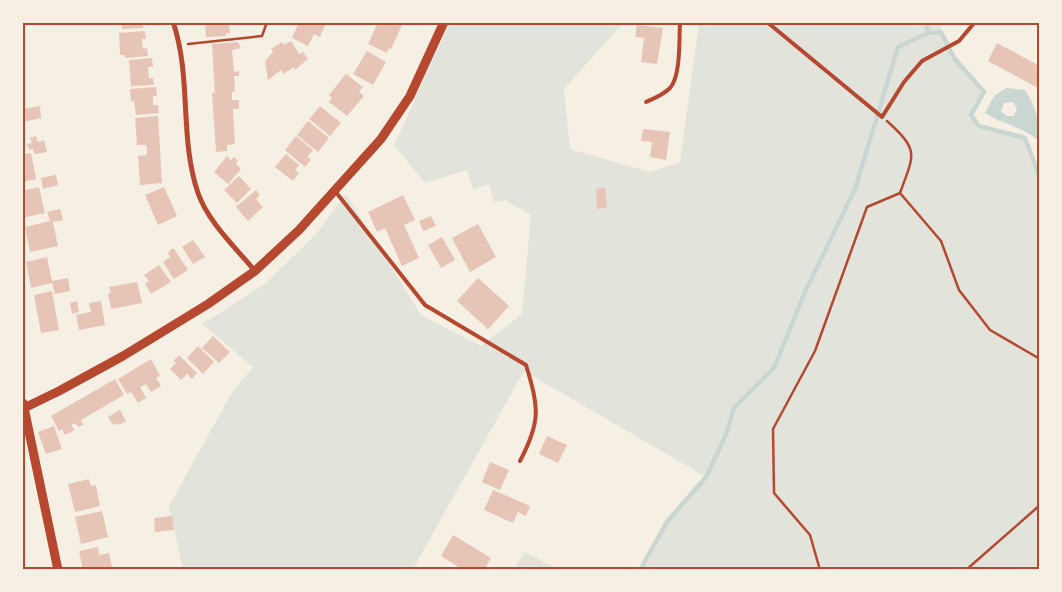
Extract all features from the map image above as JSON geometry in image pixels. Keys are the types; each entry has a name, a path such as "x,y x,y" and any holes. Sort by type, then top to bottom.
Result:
{"street":[{"path":"173,22 181,44 189,156 199,195 214,220 255,271"},
{"path":"58,570 23,405 59,391 130,351 208,304 255,271 298,230 382,139 410,96 444,22"}],"lane":[{"path":"646,102 661,95 671,86 678,63 680,22"},
{"path":"767,22 882,117 904,82 922,61 959,42 975,22"},
{"path":"335,191 425,305 526,365 535,394 537,416 532,437 520,461"}],"path":[{"path":"181,44 262,36 267,22"},
{"path":"820,570 810,535 774,493 773,429 815,351 867,208 900,193 913,156 907,139 882,117"},
{"path":"900,193 942,241 959,290 990,330 1040,359"},
{"path":"966,570 1040,505"}],"shaded area":[{"path":"450,23 623,23 564,89 570,149 650,172 680,162 699,23 940,23 945,42 950,51 984,92 971,116 979,126 1025,138 1040,178 1039,569 640,569 667,522 706,477 524,371 414,567 418,569 183,569 169,506 231,394 253,367 202,324 265,284 316,234 346,194 421,315 481,346 522,314 531,215 505,200 494,202 489,184 473,190 467,170 425,183 394,145"},
{"path":"1006,88 1025,90 1036,114 1039,127 1039,142 1028,133 985,113 994,96","holes":["1013,102 1017,109 1014,116 1007,116 1001,111 1004,103"]},
{"path":"524,552 558,569 514,569"}],"building":[{"path":"122,22 143,22 143,28 122,29"},
{"path":"205,22 229,22 230,33 226,33 226,36 206,37"},
{"path":"299,22 320,22 325,25 320,37 314,34 308,46 292,38"},
{"path":"378,22 396,22 402,25 391,49 389,48 387,53 368,44"},
{"path":"637,25 663,28 657,64 641,62 644,38 635,37"},
{"path":"145,31 146,39 142,39 143,49 147,48 148,56 125,58 125,55 120,55 119,33"},
{"path":"291,41 299,54 303,52 308,59 295,70 294,67 283,74 281,70 268,80 265,61 273,52 271,49 282,42 284,45"},
{"path":"238,42 241,48 232,50 234,72 239,71 239,76 234,76 235,91 232,92 232,100 239,100 239,109 233,109 235,144 227,145 227,151 216,152 212,93 215,93 212,44"},
{"path":"997,43 1040,66 1038,88 988,61"},
{"path":"367,51 386,62 373,85 353,74"},
{"path":"152,58 153,67 148,67 149,78 153,78 154,85 131,86 129,60"},
{"path":"346,74 363,87 359,92 364,96 347,116 329,102 332,98 329,95"},
{"path":"156,87 157,96 153,96 153,105 158,105 159,113 136,115 134,101 131,102 130,89"},
{"path":"40,106 41,118 23,122 22,109"},
{"path":"320,106 341,123 330,136 309,119"},
{"path":"158,116 162,183 140,185 138,156 147,155 147,150 146,145 137,145 135,118"},
{"path":"308,121 329,138 318,152 297,135"},
{"path":"643,129 670,132 666,160 650,157 652,142 641,141"},
{"path":"36,136 38,142 44,140 47,152 34,154 33,149 29,150 27,144 32,143 30,138"},
{"path":"296,136 313,150 307,157 311,160 305,167 285,150"},
{"path":"31,153 36,179 22,182 22,154"},
{"path":"286,154 299,165 295,170 299,173 293,181 275,167"},
{"path":"227,156 231,160 234,157 238,161 236,164 241,169 228,184 214,172"},
{"path":"56,175 58,185 43,189 41,178"},
{"path":"239,176 251,189 237,203 224,190"},
{"path":"39,187 45,213 22,218 22,191"},
{"path":"164,187 177,216 158,225 145,195"},
{"path":"605,188 607,208 597,209 596,189"},
{"path":"256,190 260,195 256,199 263,207 248,221 236,207"},
{"path":"403,195 415,220 404,225 419,258 402,266 385,228 377,232 368,212"},
{"path":"60,209 63,220 53,222 58,246 30,252 25,227 50,221 47,212"},
{"path":"431,216 436,226 423,231 419,221"},
{"path":"478,224 496,257 470,272 452,238"},
{"path":"442,237 455,260 441,268 428,245"},
{"path":"193,240 205,257 193,264 182,247"},
{"path":"171,249 174,249 188,270 174,279 163,262 170,257 168,254"},
{"path":"47,257 52,281 68,278 70,291 55,294 52,283 31,288 26,262"},
{"path":"159,265 171,282 151,294 145,284 149,281 144,275"},
{"path":"478,278 509,306 488,329 457,301"},
{"path":"137,282 142,303 111,309 108,293 111,293 109,287"},
{"path":"52,291 59,330 41,333 34,295"},
{"path":"77,301 79,312 72,314 70,303"},
{"path":"101,301 105,325 79,330 76,315 91,312 89,303"},
{"path":"213,336 230,352 219,363 202,348"},
{"path":"198,346 214,362 203,374 187,358"},
{"path":"179,355 197,373 192,379 187,374 181,380 170,369 176,363 173,361"},
{"path":"151,359 160,376 156,378 161,386 151,392 146,384 140,387 146,398 138,403 131,392 127,394 118,379"},
{"path":"115,379 124,395 81,420 83,425 78,427 75,423 71,425 75,430 65,435 62,429 59,431 51,416"},
{"path":"120,410 126,421 119,425 118,423 113,425 108,417"},
{"path":"54,426 62,449 46,454 38,432"},
{"path":"547,436 567,445 558,463 539,454"},
{"path":"490,462 509,470 500,490 482,482"},
{"path":"89,479 91,486 96,485 100,506 75,512 68,484"},
{"path":"493,490 530,506 526,516 518,512 513,523 484,510"},
{"path":"102,511 108,537 81,544 75,517"},
{"path":"172,516 174,530 155,532 154,518"},
{"path":"453,535 491,558 484,570 463,570 441,556"},
{"path":"98,547 99,555 109,553 112,567 83,570 79,551"}],"waterway":[{"path":"926,22 928,33"},
{"path":"640,570 667,522 706,477 726,435 734,408 774,368 805,292 855,189 898,47 928,33 941,32 954,58 984,92 971,115 979,126 1025,138 1040,178"}]}
